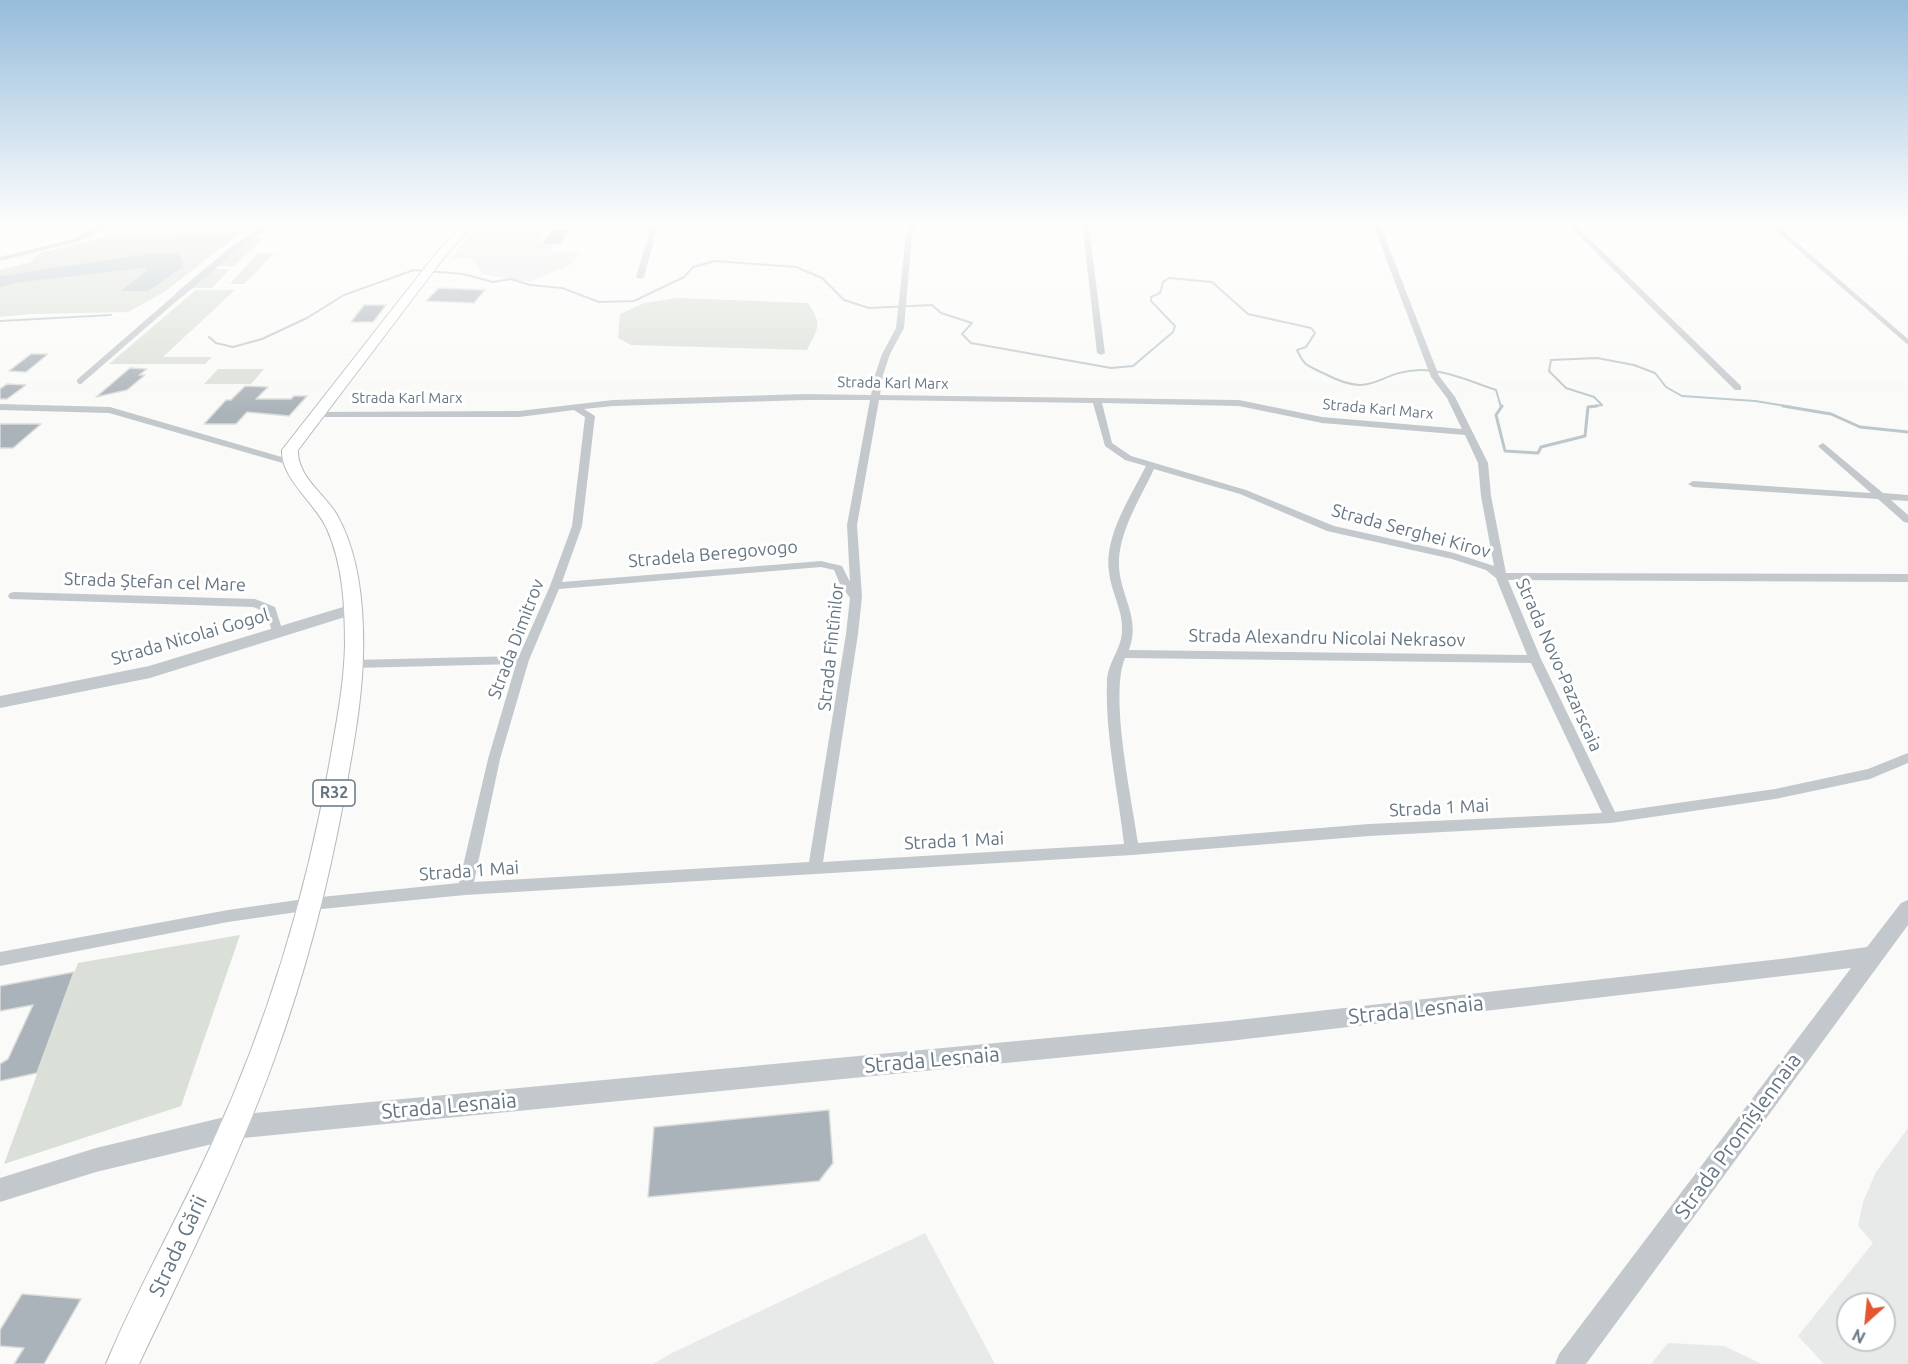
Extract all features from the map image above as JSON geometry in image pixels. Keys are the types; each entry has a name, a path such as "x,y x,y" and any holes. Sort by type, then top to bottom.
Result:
{"main road":[{"path":"290,462 290,450 417,286"},
{"name":"R32","path":"233,1127 278,1013 311,904 325,845 354,664 350,575 341,543 329,515 290,462"},
{"name":"Strada Gării","path":"122,1364 233,1127"}],"street":[{"path":"80,381 190,286"},
{"name":"Strada Fîntînilor","path":"815,866 842,702 856,597 852,525 879,375 886,354 900,328 904,286"},
{"path":"1093,286 1101,353"},
{"name":"Strada Novo-Pazarscaia","path":"1399,286 1432,372 1451,397 1483,463 1486,496 1501,576 1535,659 1611,818"},
{"path":"1633,286 1738,387"},
{"path":"1842,286 1908,343"},
{"name":"Strada Karl Marx","path":"316,414 519,414 688,399 876,398 1226,402 1322,420 1467,432"},
{"name":"Strada Serghei Kirov","path":"1096,402 1108,444 1128,458 1243,492 1330,529 1454,556 1477,563 1501,576 1908,578"},
{"path":"4,406 110,410 290,462"},
{"name":"Strada Dimitrov","path":"465,889 494,759 523,660 555,586 576,526 590,416 576,408"},
{"path":"1823,446 1908,520"},
{"path":"1132,849 1118,742 1113,679 1128,630 1113,571 1113,556 1117,541 1151,466"},
{"path":"1693,484 1908,498"},
{"name":"Stradela Beregovogo","path":"555,586 821,564 838,568 845,585 856,597"},
{"name":"Strada Ștefan cel Mare","path":"14,596 255,603 271,610 277,632"},
{"name":"Strada Nicolai Gogol","path":"0,702 150,672 353,609"},
{"name":"Strada Alexandru Nicolai Nekrasov","path":"1119,654 1535,659"},
{"path":"354,664 523,660"},
{"name":"Strada 1 Mai","path":"0,959 228,916 311,904 465,889 815,866 1132,849 1369,830 1611,818 1775,794 1870,774 1908,758"},
{"name":"Strada Promîșlennaia","path":"1569,1364 1908,909"},
{"name":"Strada Lesnaia","path":"0,1190 96,1160 233,1127 1229,1031 1789,968 1871,956"}],"shaded area":[{"path":"0,286 172,286 128,312 30,314 0,317"},
{"path":"128,286 156,286 148,291 121,291"},
{"path":"193,286 214,286 212,288 190,288"},
{"path":"196,290 235,290 163,357 212,357 205,364 109,364"},
{"path":"678,298 808,303 816,317 817,326 807,350 631,345 618,338 620,314 644,303"},
{"path":"218,369 264,369 251,384 204,384"},
{"path":"240,935 181,1106 4,1164 78,963"},
{"path":"1908,1128 1908,1364 1824,1364 1798,1336 1873,1243 1858,1226 1863,1202 1876,1172"},
{"path":"925,1233 995,1364 653,1364 672,1353"},
{"path":"1668,1343 1724,1346 1762,1364 1651,1364"}],"building":[{"path":"439,288 485,290 474,303 426,301"},
{"path":"364,305 386,305 373,322 351,322"},
{"path":"31,354 48,354 26,372 9,371"},
{"path":"130,368 147,369 139,375 145,375 127,390 96,397"},
{"path":"7,384 26,385 7,399 0,399 0,389"},
{"path":"245,386 268,387 256,399 291,399 294,396 307,396 289,416 247,412 236,424 204,424 226,400 231,400"},
{"path":"0,424 41,424 13,448 0,448"},
{"path":"74,972 37,1073 0,1081 0,1064 8,1059 33,1005 0,1011 0,986"},
{"path":"829,1110 833,1163 819,1181 648,1197 654,1127"},
{"path":"22,1294 81,1299 44,1364 14,1364 24,1348 0,1346 0,1330"}],"waterway":[{"path":"209,337 216,343 233,347 262,339 307,318 344,295 370,286"},
{"path":"537,286 562,288 599,302 634,301 666,286"},
{"path":"830,286 844,300 869,308 932,305 941,313 972,323 962,334 971,343 1111,368 1133,366 1173,332 1175,326 1151,301 1151,297 1160,293 1162,286"},
{"path":"1216,286 1248,314 1311,328 1315,333 1306,347 1297,350 1300,356 1310,367 1341,381 1365,385 1405,372 1420,370 1439,372 1496,390 1501,407"},
{"path":"0,321 111,315"},
{"path":"1588,407 1602,405 1594,397 1566,388 1549,371 1551,360 1597,358 1634,365 1655,373 1666,387 1682,396 1755,401 1792,407"},
{"path":"1502,406 1496,415 1505,451 1538,453 1541,447 1585,436 1588,407"},
{"path":"1588,407 1597,406"},
{"path":"1783,406 1831,414 1860,427 1908,432"}]}
